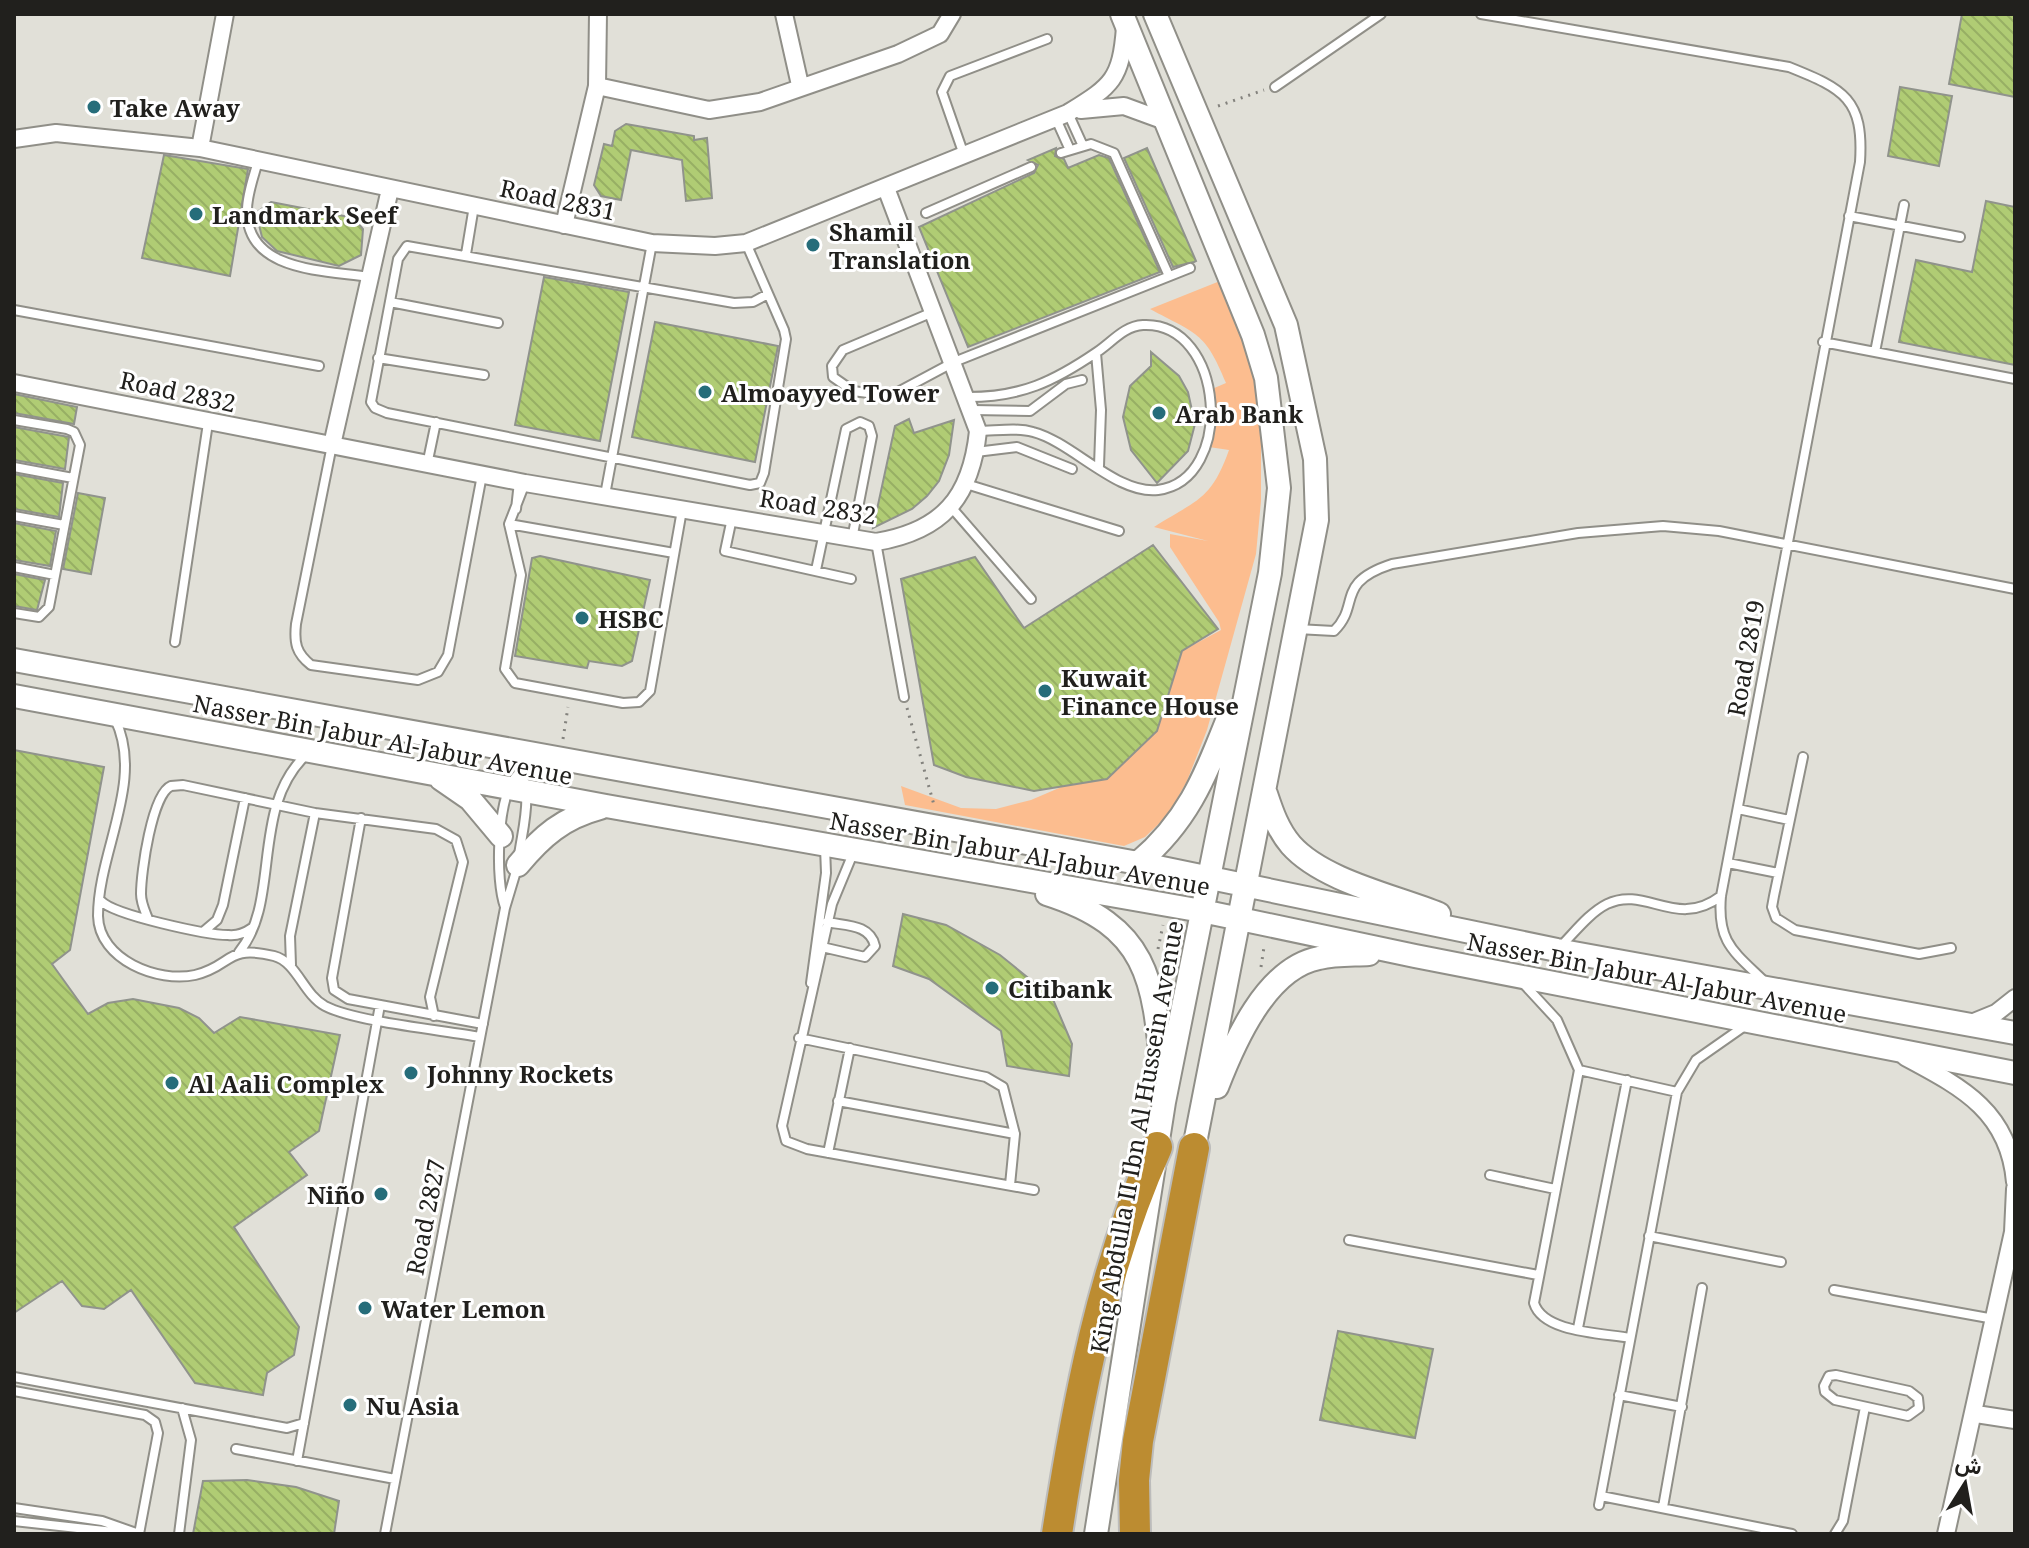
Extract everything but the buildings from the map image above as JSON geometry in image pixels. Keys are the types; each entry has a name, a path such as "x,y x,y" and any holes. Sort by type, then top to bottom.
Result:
{"highway":[{"path":"1057,1534 1072,1434 1101,1310 1134,1201 1157,1147"},
{"path":"1135,1534 1134,1480 1138,1441 1194,1148"}],"main road":[{"path":"1155,14 1286,325 1299,370 1315,459 1317,520 1194,1148"},
{"name":"King Abdulla II Ibn Al Hussein Avenue","path":"1096,1534 1164,1102 1270,573 1279,488 1266,378 1253,335 1124,18"},
{"name":"Nasser Bin Jabur Al-Jabur Avenue","path":"14,660 1138,863 1557,950 2015,1033"},
{"path":"1138,863 1169,834 1193,801 1248,671"},
{"name":"Nasser Bin Jabur Al-Jabur Avenue","path":"14,696 429,773 519,784 606,806 1202,911 1750,1023 2015,1073"},
{"path":"429,773 470,799 501,836"},
{"path":"1265,793 1277,825 1291,846 1305,857 1359,885 1496,936"},
{"path":"518,865 542,836 562,822 606,806"},
{"path":"968,870 1067,900 1108,923 1133,947 1143,963 1154,994 1164,1102"},
{"path":"1194,1148 1238,1033 1287,974 1316,958 1415,956"}],"street":[{"path":"200,148 225,14"},
{"path":"564,225 597,86 598,14"},
{"path":"784,14 800,85"},
{"path":"597,86 709,110 760,102 912,47 940,34 952,14"},
{"name":"Road 2831","path":"16,132 56,133 200,148 652,243 715,246 746,243 1062,116 1114,81 1122,62 1124,18"},
{"name":"Road 2831","path":"1062,116 1124,106 1165,121"},
{"name":"Road 2832","path":"14,383 427,465 732,516 824,535 876,542 903,538 929,526 951,507 966,484 976,452 978,431 886,188"},
{"path":"332,445 390,189"},
{"path":"1969,1024 1996,1013 2015,998"},
{"path":"1889,1049 1965,1090 1986,1111 2003,1137 2013,1162 2015,1182"},
{"path":"1946,1534 1976,1414 2014,1230 2015,1189"},
{"path":"1976,1414 2015,1420"}],"lane":[{"path":"1275,87 1381,14"},
{"name":"Road 2819","path":"1481,14 1789,67 1819,79 1856,109 1862,128 1849,216 1721,896 1719,921 1725,940 1773,990"},
{"path":"964,156 942,92 944,83 950,76 1047,39"},
{"path":"1062,116 1083,146"},
{"path":"1062,116 1066,152 1083,146 1100,145 1114,153 1169,276"},
{"path":"258,161 247,210 254,244 272,258 370,277"},
{"path":"926,213 1031,167"},
{"path":"1875,352 1904,205"},
{"path":"466,254 474,206"},
{"path":"1849,216 1960,237"},
{"path":"605,495 652,243"},
{"path":"746,243 784,330 786,348 760,483 750,485 375,408 371,395 378,358 399,254 407,246 740,303 768,294"},
{"path":"933,312 843,350 832,366 833,377 853,391 883,395 896,393 954,362 1190,268"},
{"path":"390,302 498,323"},
{"path":"14,310 319,366"},
{"path":"970,404 1023,393 1096,353 1125,330 1141,325 1158,326 1174,334 1193,351 1206,374 1212,399 1205,449 1186,477 1158,490 1127,484 1035,432 978,431"},
{"path":"1823,342 2015,379"},
{"path":"1096,353 1101,410 1099,466"},
{"path":"378,358 484,375"},
{"path":"970,404 1030,411 1066,384 1082,380"},
{"path":"14,420 74,432 80,445 45,613 39,617 14,613"},
{"path":"427,465 436,422"},
{"path":"816,570 846,429 860,422 869,426 872,436 852,539"},
{"path":"175,642 208,423"},
{"path":"332,445 294,641 299,655 311,665 418,680 438,672 448,655 482,475"},
{"path":"976,452 1017,447 1072,469"},
{"path":"14,467 73,478"},
{"path":"522,482 516,510 509,524 521,575 505,669 508,677 515,683 623,703 639,702 650,691 682,510"},
{"path":"966,484 1119,531"},
{"path":"951,507 1031,599"},
{"path":"14,516 64,525"},
{"path":"732,516 725,551 851,579"},
{"path":"509,524 674,553"},
{"path":"1296,629 1321,633 1334,631 1341,623 1353,587 1369,574 1392,564 1635,526 1691,528 2015,589"},
{"path":"876,542 904,697"},
{"path":"14,567 55,575"},
{"path":"113,714 123,740 125,767 98,918 102,934 112,952 129,964 187,976 206,971 239,952 253,927 276,805 287,775 309,752"},
{"path":"499,747 519,784 550,757"},
{"path":"1803,757 1772,907 1785,927 1919,954 1951,948"},
{"path":"148,919 141,893 161,793 177,784 315,813 436,829 456,840 461,850 461,873 430,997 434,1016"},
{"name":"Road 2827","path":"505,908 499,883 501,836 519,784"},
{"name":"Road 2827","path":"385,1534 505,908 518,865 519,784"},
{"path":"204,931 217,920 223,905 245,798"},
{"path":"1738,809 1789,820"},
{"path":"291,967 290,936 315,813"},
{"path":"361,818 332,984 343,998 483,1024"},
{"path":"811,984 809,978 826,873 825,844"},
{"path":"855,850 842,873 811,984 782,1126 786,1141 828,1153 1034,1190"},
{"path":"1728,863 1778,873"},
{"path":"1557,950 1610,903 1632,901 1694,911 1721,896"},
{"path":"101,901 115,911 204,931 230,935 253,927"},
{"path":"822,947 865,957 875,946 864,929 827,922"},
{"path":"239,952 280,958 291,967 303,988 325,1005 377,1019 480,1037"},
{"path":"1515,975 1557,1020 1579,1070 1534,1303 1543,1319 1630,1338"},
{"path":"297,1461 380,1005"},
{"path":"1750,1023 1709,1047 1696,1060 1677,1092 1600,1500 1663,1507 1792,1534"},
{"path":"799,1038 986,1077 1003,1087 1015,1134 1010,1185"},
{"path":"828,1153 850,1048"},
{"path":"1579,1070 1677,1092"},
{"path":"1578,1328 1627,1080"},
{"path":"838,1101 1015,1134"},
{"path":"1490,1175 1555,1189"},
{"path":"1649,1236 1781,1262"},
{"path":"1349,1240 1538,1275"},
{"path":"1663,1507 1702,1288"},
{"path":"1834,1290 1995,1320"},
{"path":"1836,1375 1909,1391 1920,1403 1915,1414 1908,1416 1865,1407 1829,1397 1825,1381 1836,1375"},
{"path":"141,1534 158,1427 151,1417 14,1390 15,1377 287,1428 304,1423"},
{"path":"65,1400 68,1387"},
{"path":"110,1409 112,1395"},
{"path":"1619,1395 1682,1407"},
{"path":"1835,1534 1843,1521 1865,1407"},
{"path":"179,1534 191,1440 182,1408"},
{"path":"236,1449 395,1479"},
{"path":"14,1508 89,1519 141,1534"},
{"path":"43,1525 45,1513"},
{"path":"87,1531 89,1519"},
{"path":"14,1521 87,1531 141,1534"}],"path":[{"path":"1195,114 1275,87"},
{"path":"904,697 941,828"}],"shaded area":[{"path":"1220,281 1252,368 1261,423 1261,501 1256,554 1207,730 1187,781 1168,815 1145,837 1124,846 905,805 901,786 961,808 996,809 1031,800 1087,776 1182,651 1221,630 1219,622 1170,547 1170,534 1208,541 1154,527 1200,498 1216,480 1229,450 1209,447 1212,389 1226,383 1205,343 1189,330 1150,309"}],"place":[{"name":"Take Away","path":"94,107"},
{"name":"Landmark Seef","path":"196,214"},
{"name":"Shamil Translation","path":"813,245"},
{"name":"Almoayyed Tower","path":"705,392"},
{"name":"Arab Bank","path":"1159,413"},
{"name":"HSBC","path":"582,618"},
{"name":"Kuwait Finance House","path":"1045,691"},
{"name":"Citibank","path":"992,988"},
{"name":"Johnny Rockets","path":"411,1073"},
{"name":"Al Aali Complex","path":"172,1083"},
{"name":"Niño","path":"381,1194"},
{"name":"Water Lemon","path":"365,1308"},
{"name":"Nu Asia","path":"350,1405"}]}
